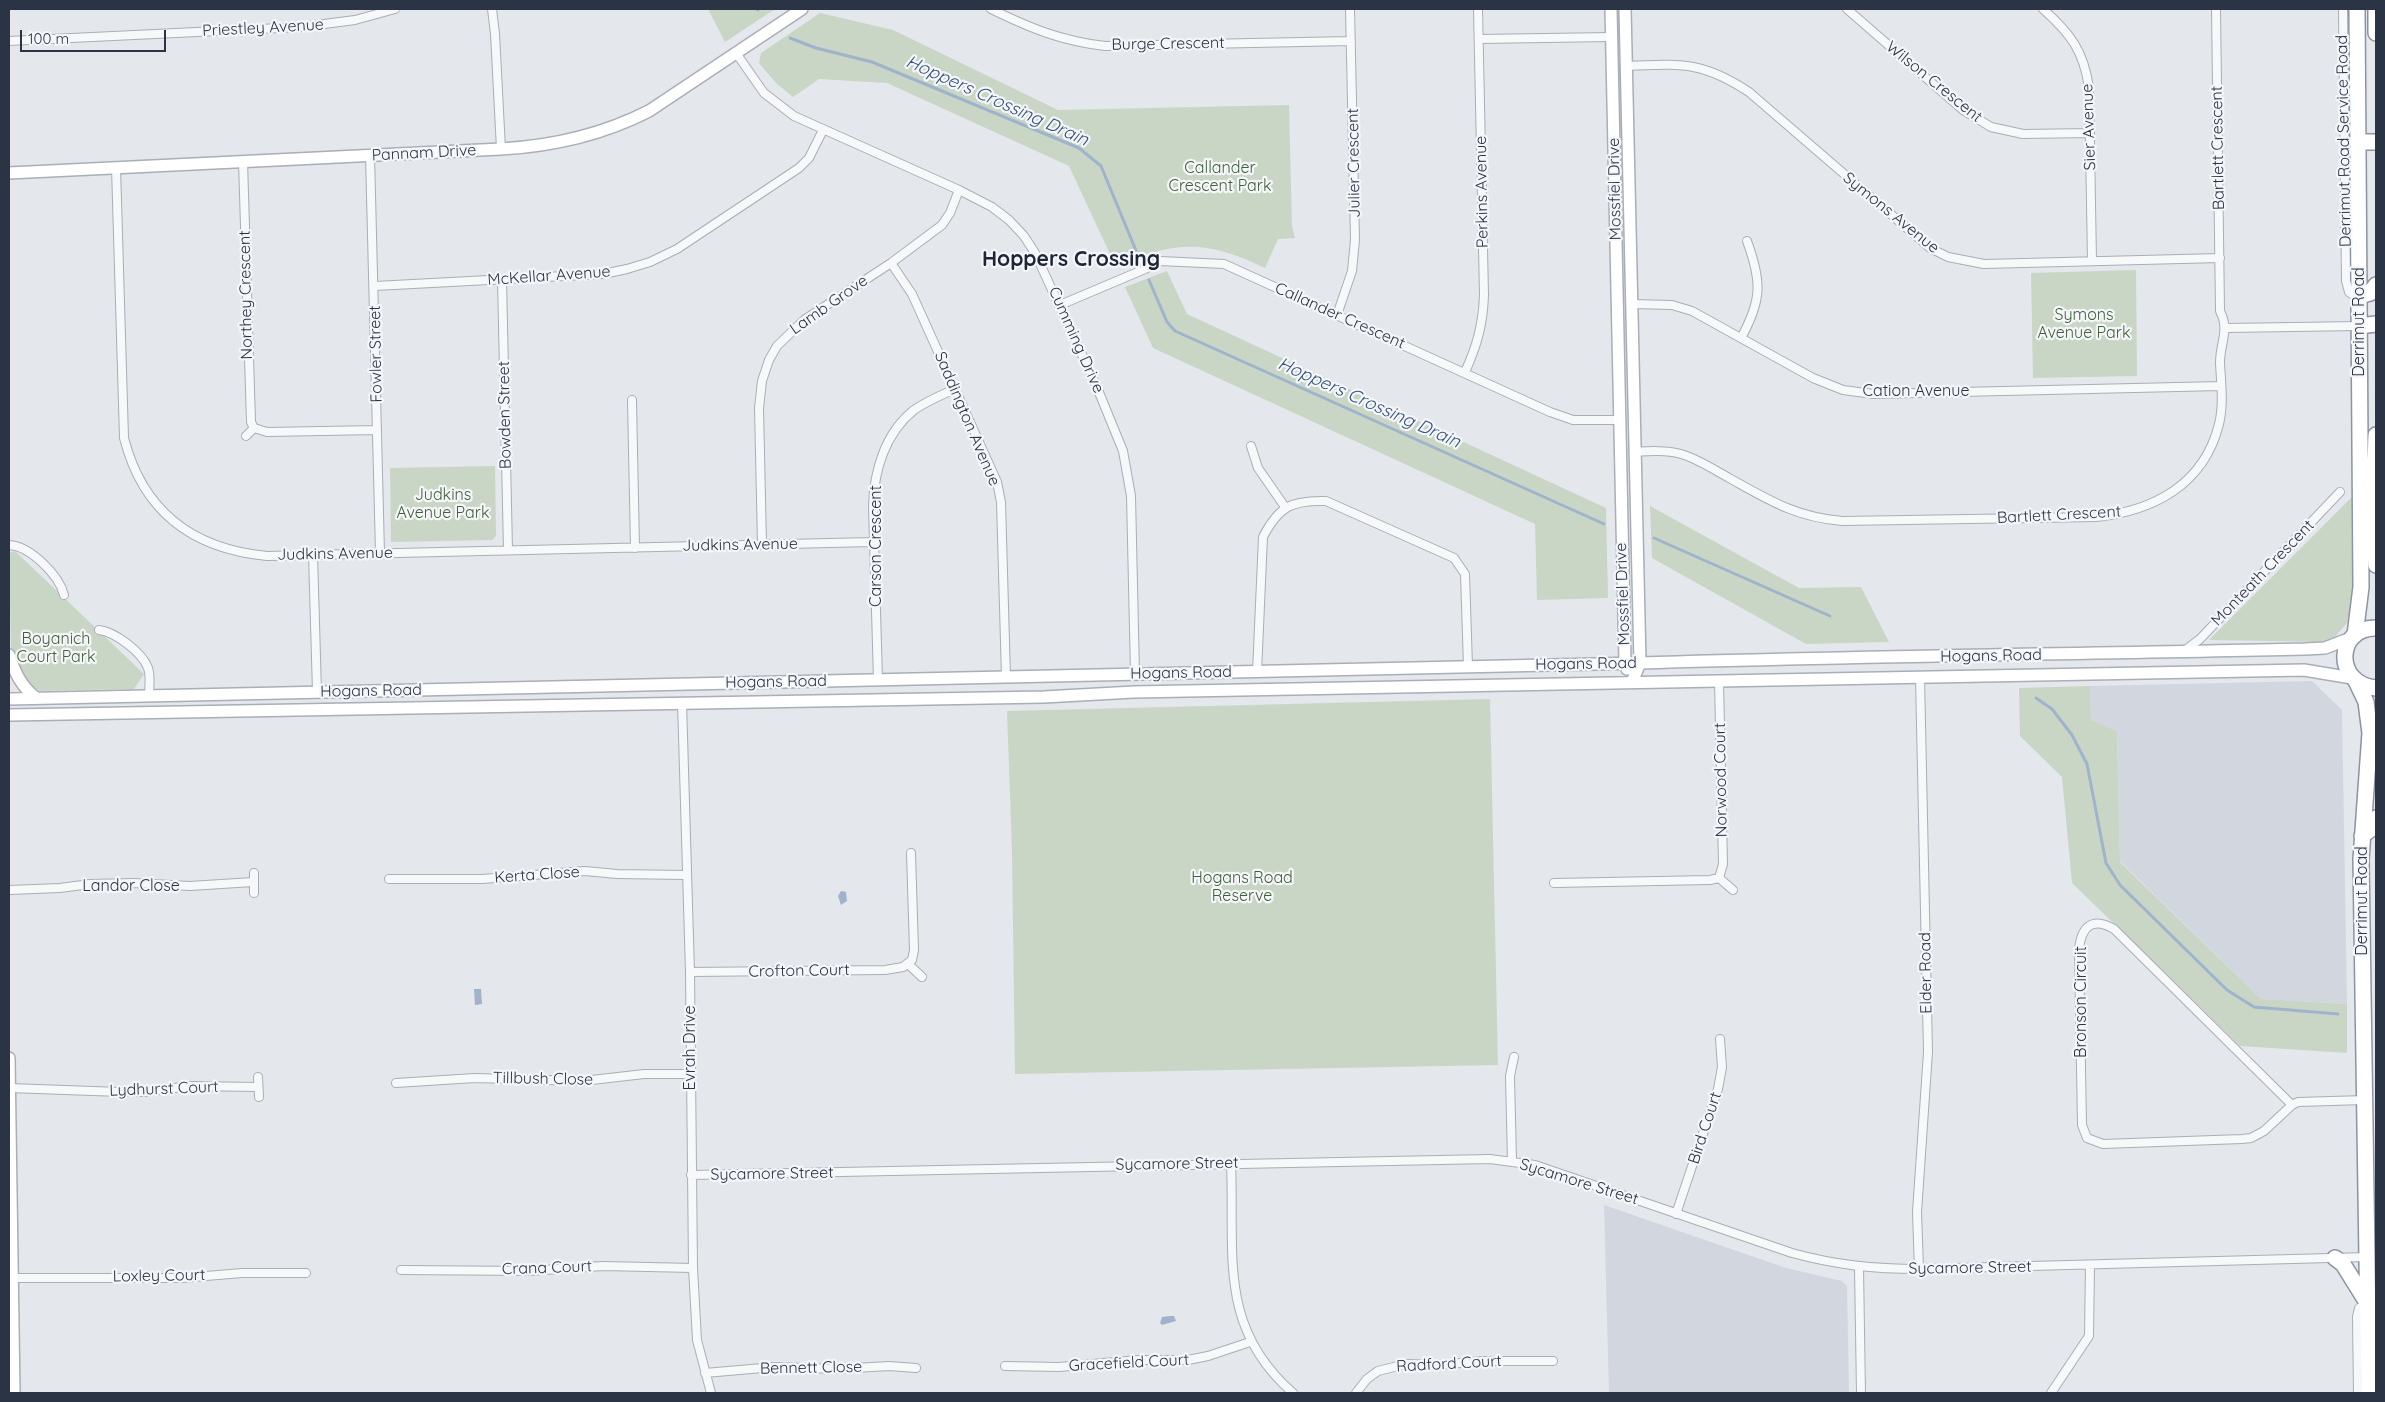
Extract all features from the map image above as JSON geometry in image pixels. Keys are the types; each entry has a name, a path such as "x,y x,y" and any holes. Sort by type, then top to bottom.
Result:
{"highway":[{"name":"Derrimut Road","path":"2357,9 2361,587 2353,637 2346,648 2344,658 2346,668 2366,702 2369,717 2362,836 2369,977 2372,1257 2368,1304 2369,1393"},
{"path":"2376,9 2376,33"},
{"path":"2358,142 2376,142"},
{"path":"2359,296 2370,293 2376,285"},
{"path":"2359,326 2376,324"},
{"path":"2376,434 2374,491 2376,565"},
{"path":"2353,637 2362,630 2376,628"},
{"path":"2354,679 2365,686 2376,688"},
{"path":"2362,836 2371,829 2376,818"},
{"path":"2335,1258 2343,1264 2368,1304"}],"street":[{"name":"Priestley Avenue","path":"9,42 301,27 355,20 395,9"},
{"path":"492,9 501,149"},
{"name":"Pannam Drive","path":"9,173 501,149 549,145 590,136 626,123 670,98 802,9"},
{"name":"Burge Crescent","path":"991,9 1052,36 1105,46 1351,41"},
{"name":"Julier Crescent","path":"1337,315 1352,271 1356,240 1350,9"},
{"name":"Perkins Avenue","path":"1464,372 1479,338 1484,304 1478,9"},
{"name":"Mossfiel Drive","path":"1611,9 1625,664 1632,682"},
{"name":"Mossfiel Drive","path":"1625,9 1640,663 1632,682"},
{"name":"Wilson Crescent","path":"1847,9 1964,110 1991,127 2023,134 2090,133"},
{"name":"Sier Avenue","path":"2043,9 2070,35 2086,69 2089,88 2092,261"},
{"name":"Bartlett Crescent","path":"1635,452 1665,451 1700,461 1777,505 1815,519 1852,521 2096,517 2123,514 2146,507 2169,495 2195,472 2206,456 2219,424 2221,345 2226,328 2220,311 2216,9"},
{"name":"Derrimut Road Service Road","path":"2342,9 2346,281 2349,292 2353,296 2359,296"},
{"path":"1479,39 1626,37"},
{"name":"Cumming Drive","path":"736,53 764,93 794,116 959,190 992,207 1009,220 1024,236 1035,253 1115,428 1128,472 1132,521 1135,674"},
{"path":"1612,66 1627,66"},
{"name":"Symons Avenue","path":"1627,66 1686,66 1703,68 1726,77 1749,92 1930,248 1948,257 1984,264 2220,258"},
{"name":"McKellar Avenue","path":"375,286 603,274 650,262 699,236 799,168 809,158 823,130"},
{"name":"Fowler Street","path":"370,155 375,286 380,553"},
{"name":"Northey Crescent","path":"243,161 250,415 254,428"},
{"name":"Judkins Avenue","path":"116,168 122,426 127,451 142,485 152,501 167,516 202,540 219,548 242,554 267,556 874,542"},
{"name":"Lamb Grove","path":"762,544 759,408 762,381 769,360 784,338 804,320 891,263 942,225 950,213 959,190"},
{"path":"1741,338 1754,314 1757,300 1757,271 1747,241"},
{"name":"Callander Crescent","path":"1060,305 1160,261 1224,264 1573,420 1620,420"},
{"name":"Saddington Avenue","path":"891,263 912,294 997,482 1001,502 1006,677"},
{"name":"Bowden Street","path":"502,280 508,550"},
{"path":"1617,305 1632,304"},
{"name":"Cation Avenue","path":"1632,304 1672,305 1692,311 1821,382 1843,390 1873,394 2221,386"},
{"path":"2226,328 2359,326"},
{"name":"Carson Crescent","path":"878,680 874,486 883,452 902,422 927,401 955,389"},
{"path":"632,400 635,548"},
{"path":"1620,420 1634,421"},
{"path":"246,436 254,428 267,432 377,430"},
{"path":"1251,446 1258,468 1285,507"},
{"path":"1620,452 1635,452"},
{"name":"Monteath Crescent","path":"2182,652 2200,639 2340,492"},
{"path":"1257,672 1263,537 1271,520 1285,507 1305,500 1326,501 1454,558 1465,574 1468,667"},
{"path":"9,545 21,547 30,552 57,578 64,595"},
{"path":"313,554 317,692"},
{"path":"99,630 109,631 119,637 142,658 150,674 149,696"},
{"name":"Hogans Road","path":"9,699 1625,664 1820,657 1918,657 2305,649 2325,648 2353,637"},
{"path":"9,656 17,679 36,698"},
{"path":"1918,657 1920,677"},
{"name":"Hogans Road","path":"9,715 2304,670 2354,679"},
{"path":"1134,692 1135,674"},
{"path":"1036,676 1044,696"},
{"name":"Elder Road","path":"1919,1269 1917,1212 1928,1052 1920,677"},
{"name":"Norwood Court","path":"1719,681 1723,864 1719,878"},
{"path":"681,684 682,702"},
{"name":"Evrah Drive","path":"682,702 690,972 693,1268 697,1340 711,1393"},
{"path":"912,854 914,950 913,958 908,964 922,977"},
{"name":"Kerta Close","path":"388,879 482,879 585,871 617,874 686,875"},
{"path":"254,873 254,893"},
{"path":"1554,884 1707,880 1719,878 1733,890"},
{"name":"Landor Close","path":"9,890 60,888 90,884 134,883 190,886 253,882"},
{"name":"Bronson Circuit","path":"2098,922 2114,929 2292,1105 2264,1131 2251,1138 2103,1144 2087,1138 2082,1125 2079,950 2082,934 2086,928 2098,922"},
{"name":"Crofton Court","path":"690,972 885,970 908,964"},
{"name":"Bird Court","path":"1676,1214 1720,1083 1722,1068 1720,1039"},
{"path":"1512,1161 1510,1076 1514,1057"},
{"path":"9,1058 12,1278 11,1359 14,1393"},
{"name":"Tillbush Close","path":"396,1084 475,1078 583,1081 644,1074 690,1074"},
{"path":"258,1077 259,1097"},
{"name":"Lydhurst Court","path":"9,1088 145,1092 188,1086 258,1087"},
{"path":"2292,1105 2304,1102 2370,1100"},
{"name":"Sycamore Street","path":"691,1175 1473,1158 1512,1161 1560,1173 1792,1253 1858,1268 1919,1269 2372,1257"},
{"path":"1231,1163 1232,1279 1240,1316 1250,1342 1274,1376 1293,1393"},
{"path":"2051,1393 2088,1336 2090,1265"},
{"name":"Crana Court","path":"401,1270 529,1271 603,1266 693,1268"},
{"path":"1858,1268 1862,1393"},
{"name":"Loxley Court","path":"12,1278 182,1278 242,1274 306,1273"},
{"path":"2358,1393 2357,1317 2359,1308 2368,1304"},
{"name":"Gracefield Court","path":"1005,1366 1059,1367 1138,1360 1188,1360 1208,1356 1250,1342"},
{"name":"Radford Court","path":"1356,1393 1378,1371 1406,1364 1438,1365 1483,1361 1553,1361"},
{"name":"Bennett Close","path":"705,1373 774,1367 837,1370 889,1366 916,1368"}],"shaded area":[{"path":"2312,681 2342,710 2347,1004 2261,999 2120,861 2117,731 2091,720 2090,686"},
{"path":"1604,1205 1786,1268 1842,1281 1847,1286 1849,1393 1609,1393"}],"green space":[{"path":"708,9 775,9 725,42"},
{"name":"Callander Crescent Park","path":"820,13 893,30 1058,110 1289,105 1292,226 1295,238 1278,239 1265,268 1225,252 1191,247 1156,252 1116,267 1069,166 887,83 819,79 793,97 776,83 759,63 761,53"},
{"name":"Symons Avenue Park","path":"2136,270 2137,376 2033,378 2031,273"},
{"path":"1167,271 1187,314 1606,508 1608,598 1537,600 1535,524 1153,348 1125,287"},
{"name":"Judkins Avenue Park","path":"495,466 496,536 492,540 391,542 390,468"},
{"path":"2354,495 2355,613 2331,642 2209,640"},
{"path":"1650,506 1799,588 1861,587 1889,642 1806,644 1652,558"},
{"name":"Boyanich Court Park","path":"15,551 144,674 134,689 39,691 24,681 11,650 9,553"},
{"path":"2090,686 2091,720 2117,731 2120,862 2261,999 2347,1004 2347,1053 2240,1046 2072,883 2062,777 2020,736 2019,688"},
{"name":"Hogans Road Reserve","path":"1490,699 1498,1065 1015,1074 1012,852 1007,711"}],"water":[{"path":"841,891 846,892 847,901 841,905 838,896"},
{"path":"474,989 481,989 482,1004 475,1005"},
{"path":"1174,1316 1176,1321 1162,1325 1160,1323 1162,1317"}],"waterway":[{"name":"Hoppers Crossing Drain","path":"790,38 816,48 872,62 1079,148 1101,166 1137,253"},
{"name":"Hoppers Crossing Drain","path":"1149,280 1167,322 1175,331 1604,524"},
{"name":"Hoppers Crossing Drain","path":"1654,538 1830,616"},
{"name":"Hoppers Crossing Drain","path":"2036,698 2052,709 2072,735 2087,764 2106,863 2120,885 2227,990 2254,1007 2338,1014"}],"district":[{"name":"Hoppers Crossing","path":"1071,260"}]}
